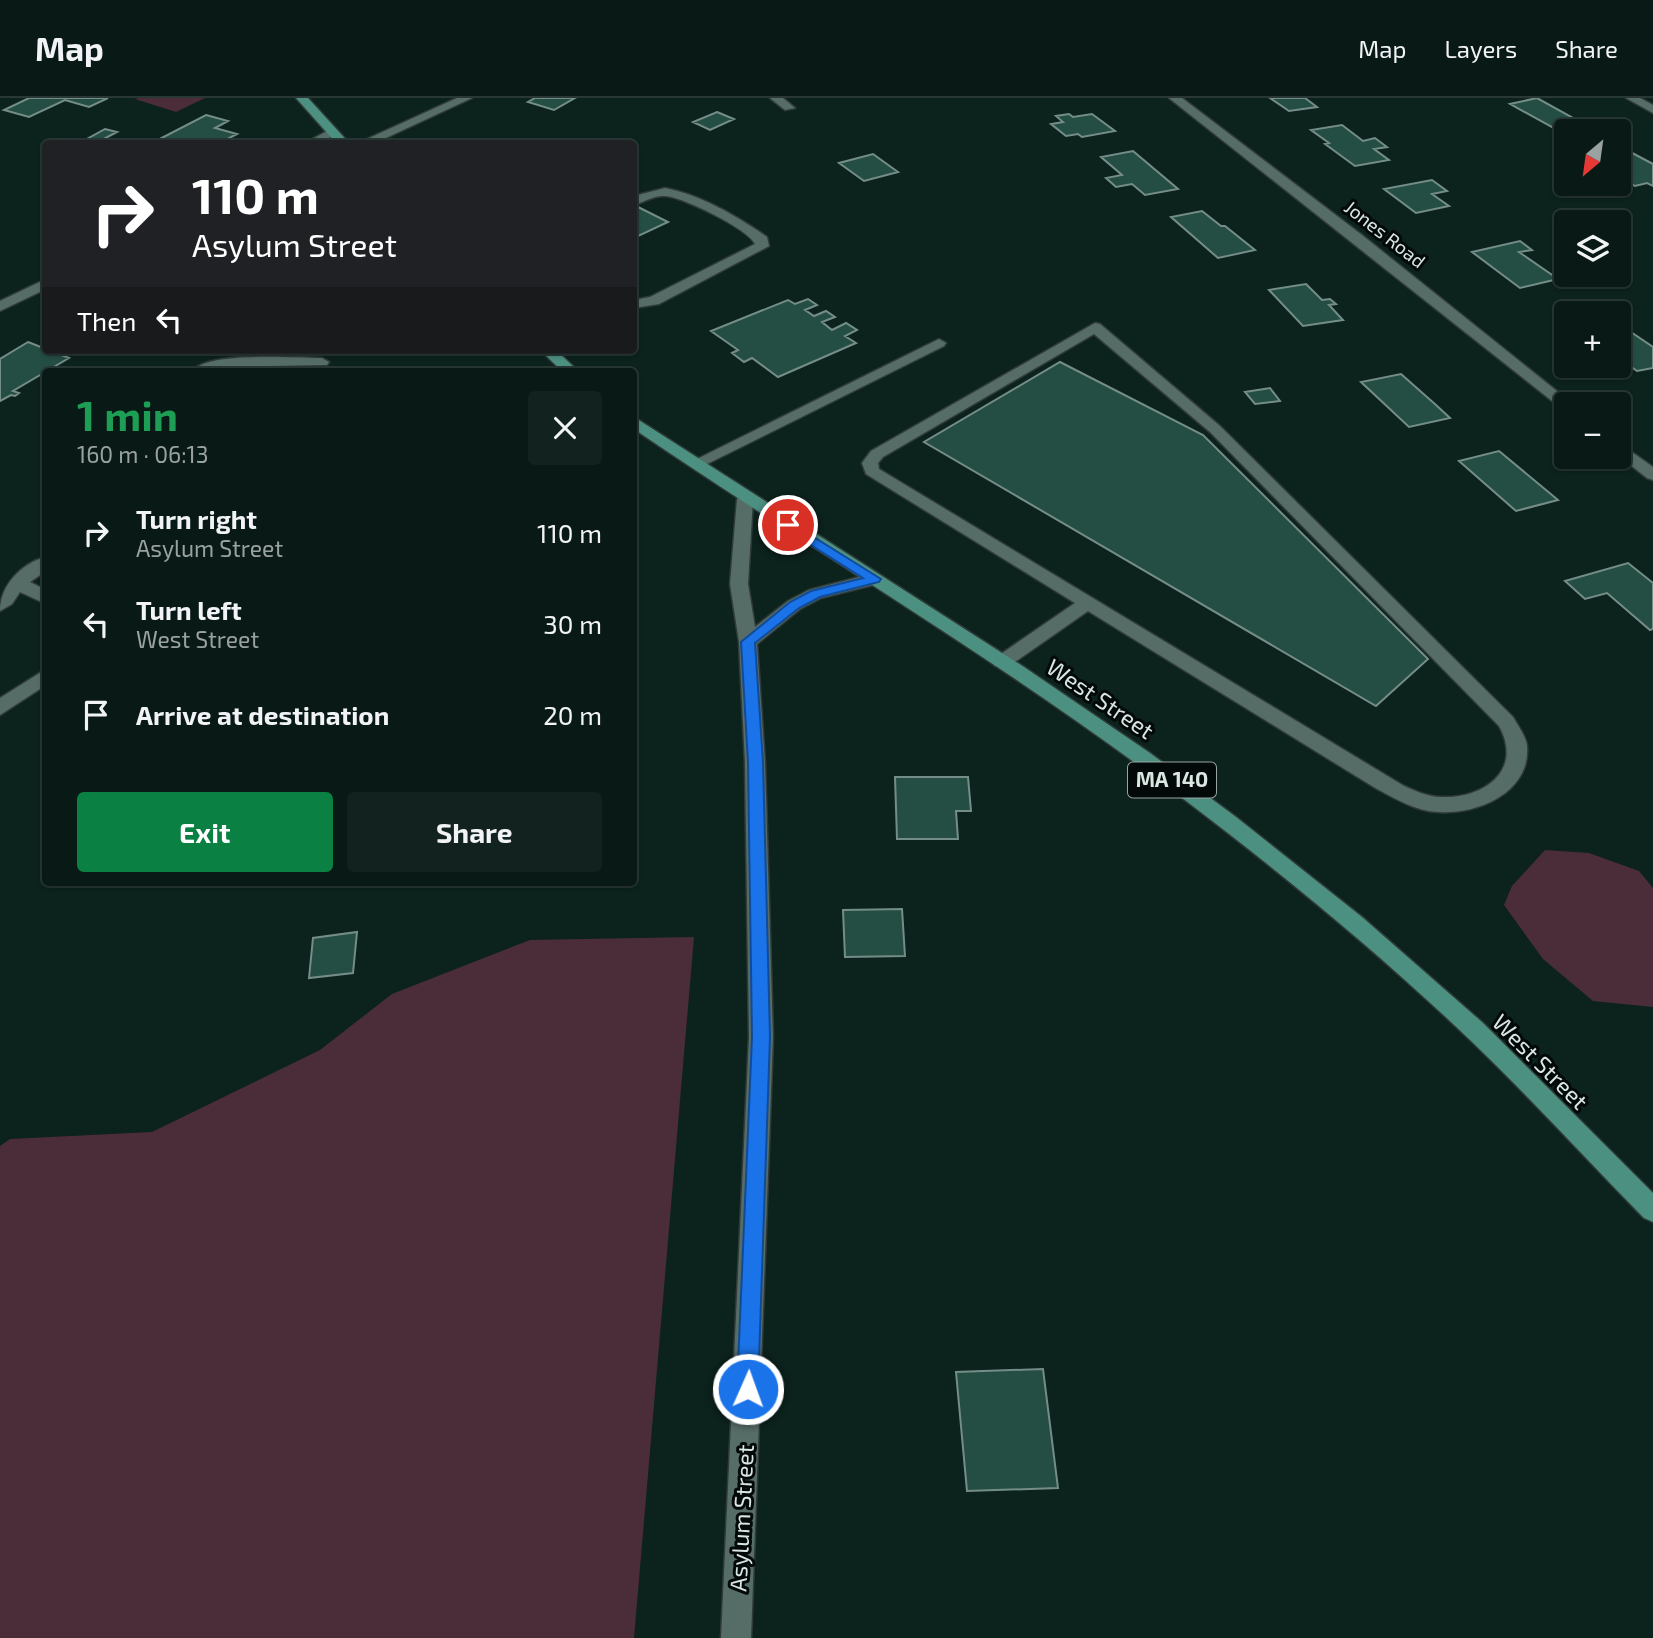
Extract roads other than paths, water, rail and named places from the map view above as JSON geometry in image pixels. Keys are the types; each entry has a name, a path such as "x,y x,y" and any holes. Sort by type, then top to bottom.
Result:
{"main road":[{"path":"302,98 340,140"},
{"path":"552,354 568,368"},
{"name":"West Street","path":"637,424 745,499 1003,662 1143,758 1323,896 1476,1032 1653,1210"}],"street":[{"path":"371,140 466,98"},
{"path":"776,98 789,108"},
{"name":"Jones Road","path":"1175,98 1357,238 1554,395"},
{"path":"1632,98 1653,110"},
{"path":"317,140 333,132"},
{"path":"637,200 662,192 679,195 753,232 762,240 762,246 654,301 637,304"},
{"path":"0,307 42,284"},
{"path":"1095,327 1215,429 1506,722 1518,745 1516,765 1505,784 1483,797 1439,805 1415,800 1384,784 1087,603 878,477 870,467 877,454 1095,327"},
{"path":"695,464 939,343"},
{"path":"202,368 215,363 323,361"},
{"path":"1631,458 1653,475"},
{"name":"Asylum Street","path":"736,1638 761,1037 755,762 748,642 739,584 745,499"},
{"path":"0,605 17,583 42,565"},
{"path":"748,642 794,605 816,594 875,579"},
{"path":"17,583 42,596"},
{"path":"1003,662 1087,603"},
{"path":"0,708 42,678"}]}
